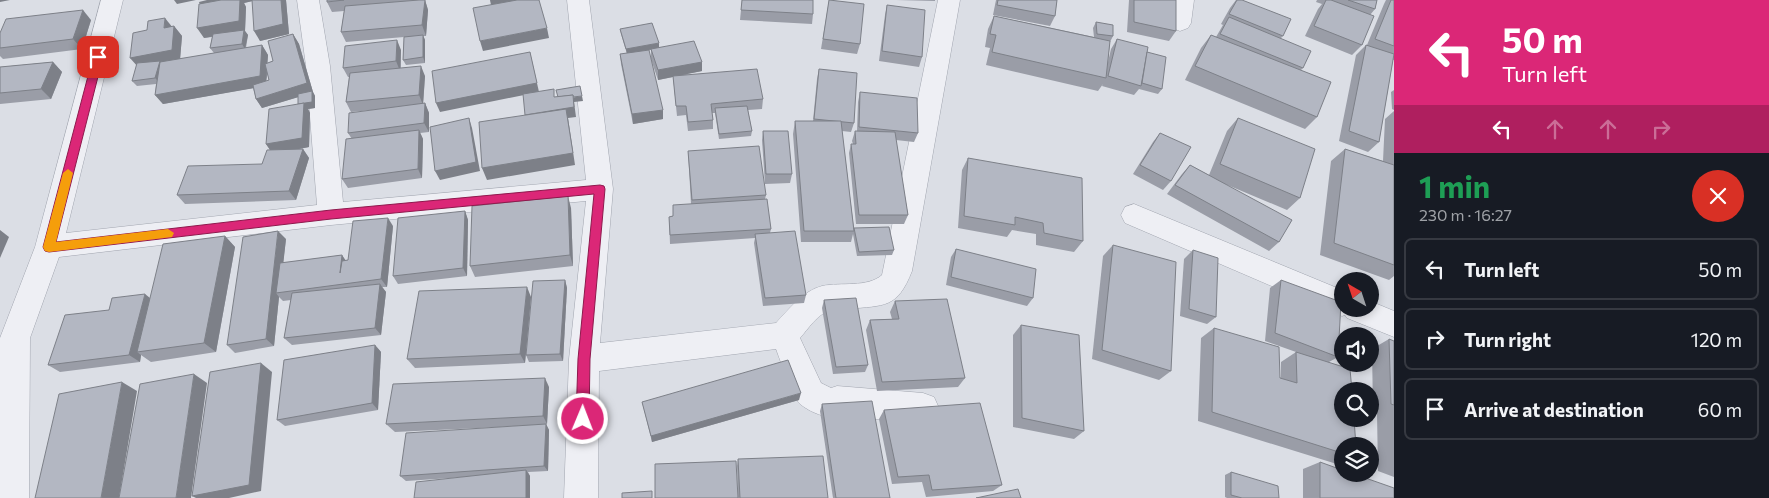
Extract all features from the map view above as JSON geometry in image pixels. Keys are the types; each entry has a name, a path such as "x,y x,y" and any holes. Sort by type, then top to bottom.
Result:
{"street":[{"path":"12,498 8,339 49,247 112,0"},
{"path":"308,0 318,66 331,214"},
{"path":"578,0 600,189 584,359 581,498"},
{"path":"584,359 784,336 803,314 822,299 882,293 896,277 900,262 949,0"},
{"path":"1180,23 1183,0"},
{"path":"49,247 331,214 600,189"},
{"path":"1134,214 1334,299"},
{"path":"1379,318 1394,324"},
{"path":"784,336 810,394 829,403 837,401 923,408"}],"building":[{"path":"221,0 240,0 239,21 197,28 199,4"},
{"path":"252,0 281,0 283,24 254,31"},
{"path":"327,0 344,0 327,2"},
{"path":"425,0 422,25 341,32 345,6"},
{"path":"517,0 539,0 547,28 480,41 473,8"},
{"path":"742,0 813,0 813,14 741,10"},
{"path":"829,0 864,4 860,44 823,39"},
{"path":"998,0 1057,0 1055,16 997,5"},
{"path":"1134,0 1176,0 1176,31 1134,22"},
{"path":"1237,0 1242,0 1291,19 1283,36 1229,14"},
{"path":"1326,0 1331,0 1374,16 1362,45 1314,26"},
{"path":"1348,0 1377,0 1375,9"},
{"path":"1391,0 1394,0 1394,46 1375,39"},
{"path":"887,5 925,10 922,57 882,51"},
{"path":"83,10 73,39 0,48 0,33 6,19"},
{"path":"994,16 1110,41 1106,78 992,52 996,35 990,34"},
{"path":"1229,17 1311,51 1303,68 1220,34"},
{"path":"165,18 164,28 174,26 172,50 130,58 133,33 147,30 148,21"},
{"path":"1096,22 1113,25 1113,36 1097,34"},
{"path":"652,23 659,43 626,49 620,29"},
{"path":"244,30 242,44 210,48 213,34"},
{"path":"293,34 307,83 256,99 253,85 269,80 265,64 273,61 268,41"},
{"path":"423,35 423,57 403,60 404,37"},
{"path":"1211,35 1331,82 1317,117 1195,66"},
{"path":"1117,39 1148,47 1141,86 1108,76"},
{"path":"397,40 396,61 343,68 345,46"},
{"path":"694,41 702,62 658,70 651,49"},
{"path":"262,45 260,76 155,95 160,62"},
{"path":"1366,45 1394,54 1379,142 1349,131"},
{"path":"649,50 663,110 632,114 620,54"},
{"path":"530,52 537,83 436,103 432,71"},
{"path":"1147,52 1166,57 1162,89 1142,83"},
{"path":"160,61 155,78 132,81 137,63"},
{"path":"53,62 41,89 0,93 0,67"},
{"path":"421,66 419,95 346,102 350,73"},
{"path":"757,69 763,99 711,104 713,120 688,122 686,106 676,106 673,76"},
{"path":"819,69 857,73 854,123 814,119"},
{"path":"580,86 582,96 558,97 556,90"},
{"path":"554,89 554,97 573,95 574,107 525,115 523,94"},
{"path":"312,91 312,102 298,104 298,94"},
{"path":"860,92 917,98 918,133 859,127"},
{"path":"304,103 302,138 266,144 269,109"},
{"path":"425,103 424,123 348,133 349,113"},
{"path":"747,106 752,131 719,134 715,108"},
{"path":"566,109 573,153 482,168 479,122"},
{"path":"469,118 476,162 435,171 430,127"},
{"path":"1238,118 1315,149 1300,198 1220,164"},
{"path":"795,121 841,121 854,231 804,231"},
{"path":"419,130 418,169 342,179 346,139"},
{"path":"763,131 788,131 792,174 766,174"},
{"path":"855,131 895,132 908,215 859,215 851,144 856,144"},
{"path":"1160,133 1191,147 1171,181 1140,165"},
{"path":"759,146 766,195 692,200 688,151"},
{"path":"303,149 289,191 177,195 188,166 262,164 267,150"},
{"path":"1345,149 1394,165 1394,265 1334,243"},
{"path":"968,158 1082,178 1083,241 1044,233 1043,223 1015,217 1015,225 964,216"},
{"path":"1190,165 1292,220 1279,242 1175,185"},
{"path":"568,196 570,255 470,266 472,206"},
{"path":"767,199 771,229 670,235 669,217 673,216 673,205"},
{"path":"465,211 463,268 393,276 398,218"},
{"path":"388,218 381,279 276,293 280,263 342,255 340,273 342,261 348,260 353,221"},
{"path":"889,227 894,250 859,252 854,228"},
{"path":"278,231 266,339 227,345 243,237"},
{"path":"795,231 806,295 765,298 755,234"},
{"path":"225,236 204,343 137,352 163,244"},
{"path":"1113,245 1176,262 1171,371 1102,350"},
{"path":"956,249 1036,269 1033,298 951,277"},
{"path":"1193,250 1218,258 1216,317 1189,309"},
{"path":"565,280 560,354 526,355 533,281"},
{"path":"1281,280 1334,299 1334,318 1340,318 1340,327 1334,327 1334,355 1275,333"},
{"path":"380,284 375,328 284,338 292,293"},
{"path":"527,287 520,354 407,359 419,291"},
{"path":"145,294 129,355 48,365 65,315 109,310 112,298"},
{"path":"856,298 868,365 836,367 824,300"},
{"path":"947,299 965,378 882,382 870,320 899,319 895,301"},
{"path":"1021,325 1079,335 1084,431 1022,418"},
{"path":"1214,328 1279,347 1280,378 1297,383 1296,352 1334,364 1334,372 1350,372 1351,382 1334,382 1334,427 1355,427 1355,437 1334,437 1334,450 1212,412"},
{"path":"1389,339 1394,341 1394,405 1391,404"},
{"path":"375,345 372,403 277,420 284,360"},
{"path":"788,360 801,393 651,436 642,402"},
{"path":"261,363 249,485 192,496 210,372"},
{"path":"194,374 176,498 119,498 140,384"},
{"path":"545,378 543,416 386,424 393,384"},
{"path":"122,382 101,498 35,498 59,394"},
{"path":"872,401 890,498 836,498 822,404"},
{"path":"980,403 1002,485 932,490 929,475 898,477 884,410"},
{"path":"546,424 544,466 400,476 406,433"},
{"path":"823,456 828,498 740,498 738,459"},
{"path":"736,461 738,498 655,498 655,464"},
{"path":"1320,462 1334,467 1334,482 1377,482 1394,488 1394,498 1320,498"},
{"path":"526,470 526,498 414,498 416,482"},
{"path":"1231,472 1278,486 1279,498 1242,498 1231,495"},
{"path":"1018,489 1021,498 976,498"},
{"path":"652,491 652,498 622,498 622,493"}],"slow traffic":[{"path":"68,173 49,247 168,233"}],"route":[{"path":"98,57 49,247 331,214 600,189 584,359 583,419"}]}
